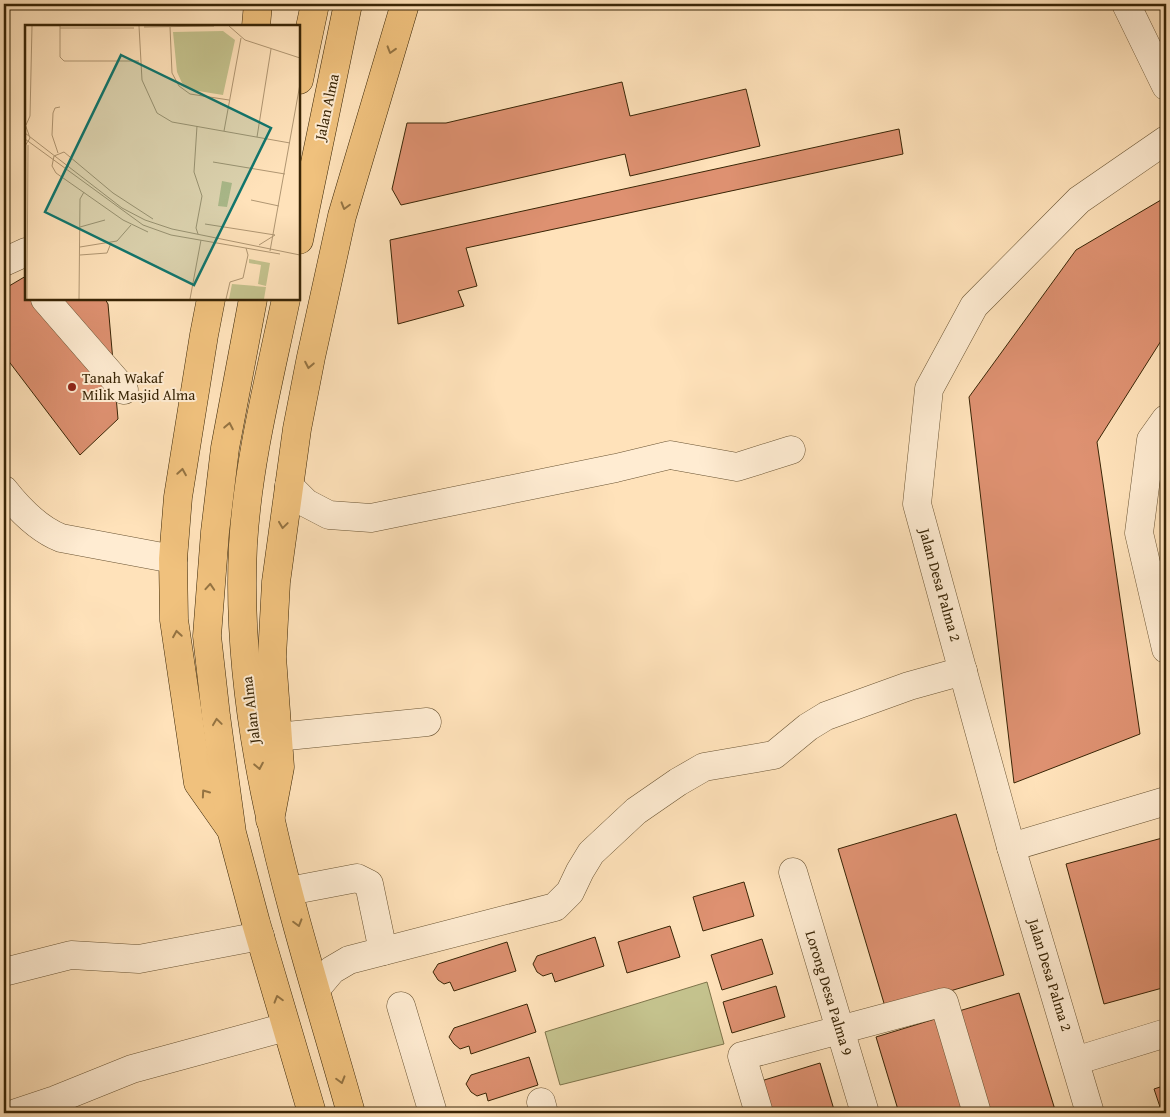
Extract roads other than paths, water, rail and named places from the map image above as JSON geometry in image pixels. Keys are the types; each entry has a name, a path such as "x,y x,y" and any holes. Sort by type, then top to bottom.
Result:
{"main road":[{"path":"256,25 258,4"},
{"path":"300,75 315,4"},
{"name":"Jalan Alma","path":"300,235 348,4"},
{"path":"270,820 280,767 272,657 276,582 297,429 342,216 404,4"},
{"path":"211,300 178,496 172,559 174,620 198,783 232,833"},
{"path":"253,300 225,448 215,532 207,636 232,833 312,1113"},
{"name":"Jalan Alma","path":"286,300 253,458 243,545 244,630 248,688 256,753 270,820 351,1113"}],"street":[{"path":"1126,4 1166,86"},
{"name":"Jalan Desa Palma 2","path":"1090,1113 1011,847 917,504 929,389 974,306 1078,200 1166,140"},
{"path":"46,300 124,390"},
{"path":"1166,419 1151,440 1139,533 1166,649"},
{"path":"289,486 306,503 330,515 370,518 607,470 670,455 737,468 790,450"},
{"path":"5,492 36,524 54,536 172,559"},
{"path":"316,989 332,970 349,960 555,906 570,892 591,853 636,811 678,782 704,767 774,755 808,727 826,716 909,686 963,671"},
{"path":"277,737 428,722"},
{"path":"1011,847 1166,801"},
{"name":"Lorong Desa Palma 9","path":"793,872 865,1113"},
{"path":"289,891 357,878 369,884 382,951"},
{"path":"4,972 71,955 139,959 260,936"},
{"path":"759,1113 742,1056 944,1002 977,1113"},
{"path":"401,1006 433,1113"},
{"path":"16,1113 55,1100 132,1069 286,1027"},
{"path":"1075,1061 1166,1033"}],"place":[{"name":"Tanah Wakaf Milik Masjid Alma","path":"72,387"}]}
